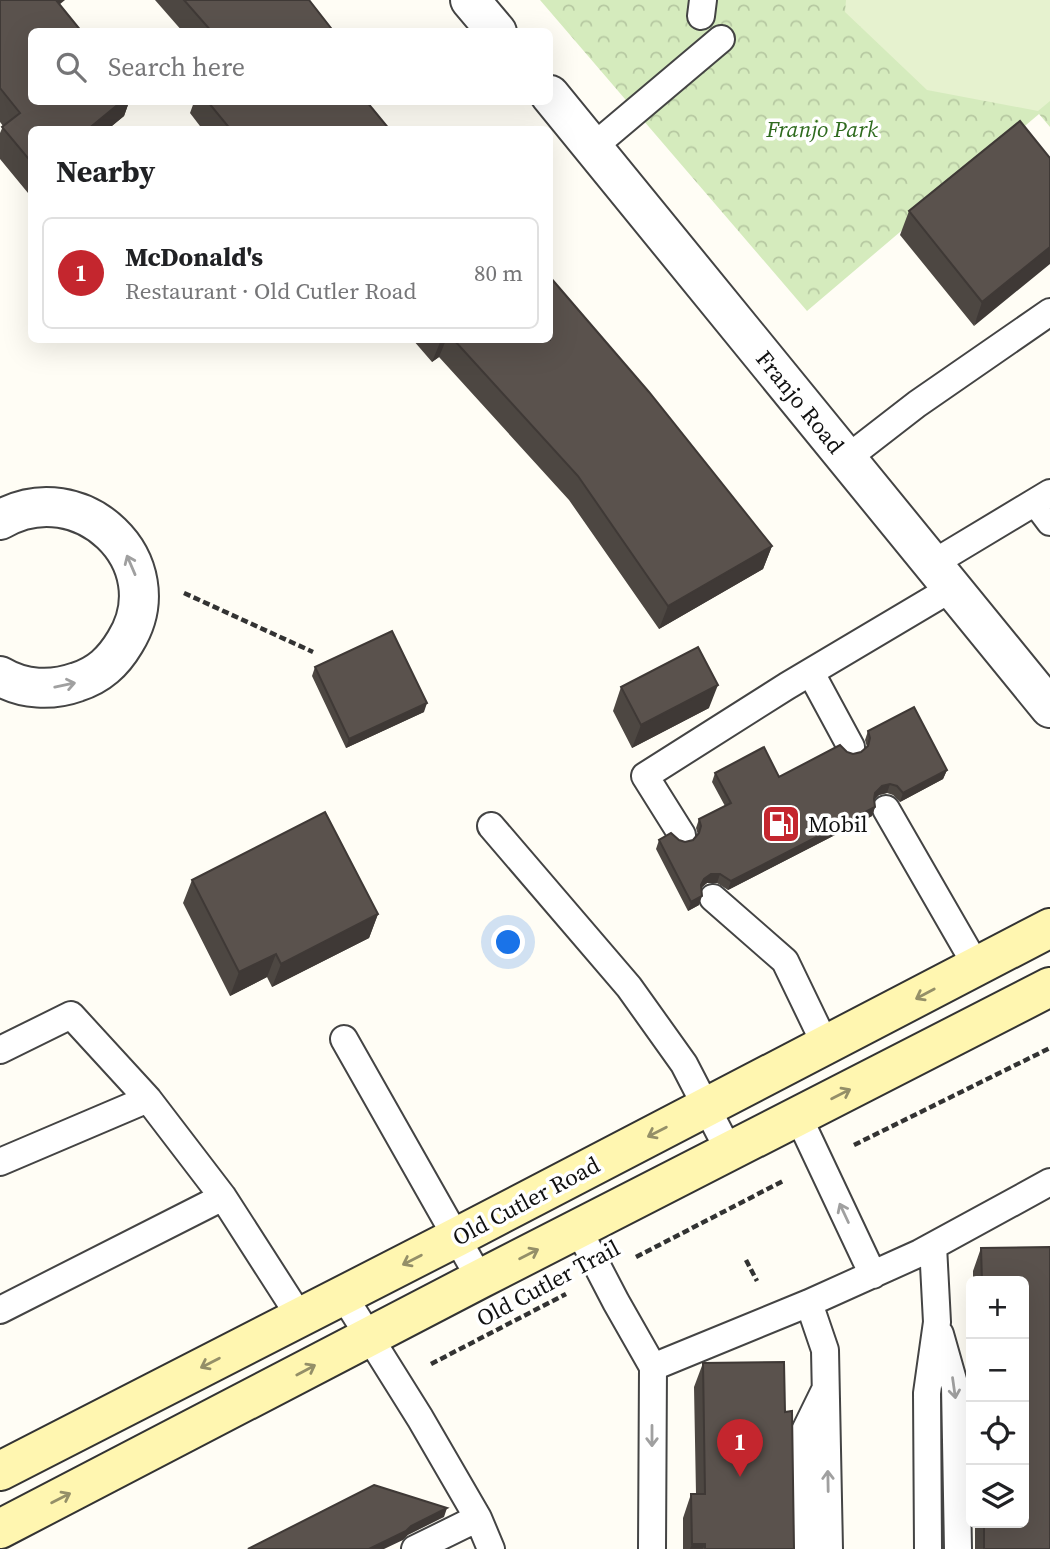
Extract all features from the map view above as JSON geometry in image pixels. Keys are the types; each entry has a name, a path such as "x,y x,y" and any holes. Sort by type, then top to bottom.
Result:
{"main road":[{"name":"Old Cutler Road","path":"0,1471 1050,928"},
{"name":"Old Cutler Road","path":"0,1529 1050,987"},
{"path":"553,1186 578,1229"}],"street":[{"path":"470,0 493,28"},
{"name":"Franjo Road","path":"553,99 1050,708"},
{"path":"0,676 32,688 63,687 92,677 116,657 132,631 139,601 135,571 122,544 100,522 73,510 43,505 4,508"}],"lane":[{"path":"593,146 721,39"},
{"path":"846,458 917,404 1050,312"},
{"path":"682,835 645,776 811,673 942,576 1045,506"},
{"path":"811,673 851,747"},
{"path":"886,809 977,967"},
{"path":"491,826 629,987 684,1064 729,1151"},
{"path":"713,898 785,961 825,1046"},
{"path":"0,1050 71,1015 148,1099 223,1197 300,1317"},
{"path":"344,1039 480,1279"},
{"path":"0,1162 148,1099"},
{"path":"798,1116 873,1275"},
{"path":"653,1367 873,1275 933,1246 1050,1182"},
{"path":"0,1310 223,1197"},
{"path":"578,1229 653,1367 652,1549"},
{"path":"928,1549 927,1393 937,1322 933,1246"},
{"path":"343,1295 398,1381 478,1518 491,1549"},
{"path":"809,1303 825,1349 829,1549"},
{"path":"937,1322 955,1387 958,1549"},
{"path":"803,1549 801,1439 825,1390"},
{"path":"415,1549 478,1518"}],"path":[{"path":"135,571 313,652"},
{"name":"Old Cutler Trail","path":"398,1381 819,1163 1050,1048"}],"green space":[{"name":"Franjo Park","path":"540,0 1050,0 1050,127 1039,114 807,311"},
{"path":"846,0 1050,0 1050,101 1038,111 927,90 845,12"}],"building":[{"path":"0,0 56,0 79,28 28,28 28,105 117,105 92,126 28,126 28,158 2,127 20,113 0,88"},
{"path":"184,0 309,0 331,28 208,28"},
{"path":"210,105 369,105 387,126 228,126"},
{"path":"1020,121 1050,158 1050,247 982,302 909,211"},
{"path":"553,280 649,392 772,546 668,606 578,476 457,343 553,343"},
{"path":"392,631 427,703 349,739 315,667"},
{"path":"698,647 718,685 641,725 621,687"},
{"name":"Mobil","path":"914,707 947,770 903,793 897,786 882,786 875,793 875,807 731,881 720,874 711,874 701,885 702,896 691,902 659,840 671,833 685,842 693,840 701,826 699,819 731,803 715,773 764,747 779,777 840,745 853,754 861,752 868,746 868,731"},
{"path":"325,812 378,914 281,964 276,954 239,972 192,880"},
{"path":"1050,1247 1050,1549 984,1549 984,1528 1029,1528 1029,1276 982,1276 981,1248"},
{"path":"784,1362 785,1412 792,1411 794,1549 705,1549 705,1544 692,1544 691,1494 705,1494 703,1363"},
{"path":"374,1485 447,1508 369,1549 248,1549"}],"place":[{"name":"Mobil","path":"781,824"},
{"name":"McDonald's","path":"740,1477"}]}
